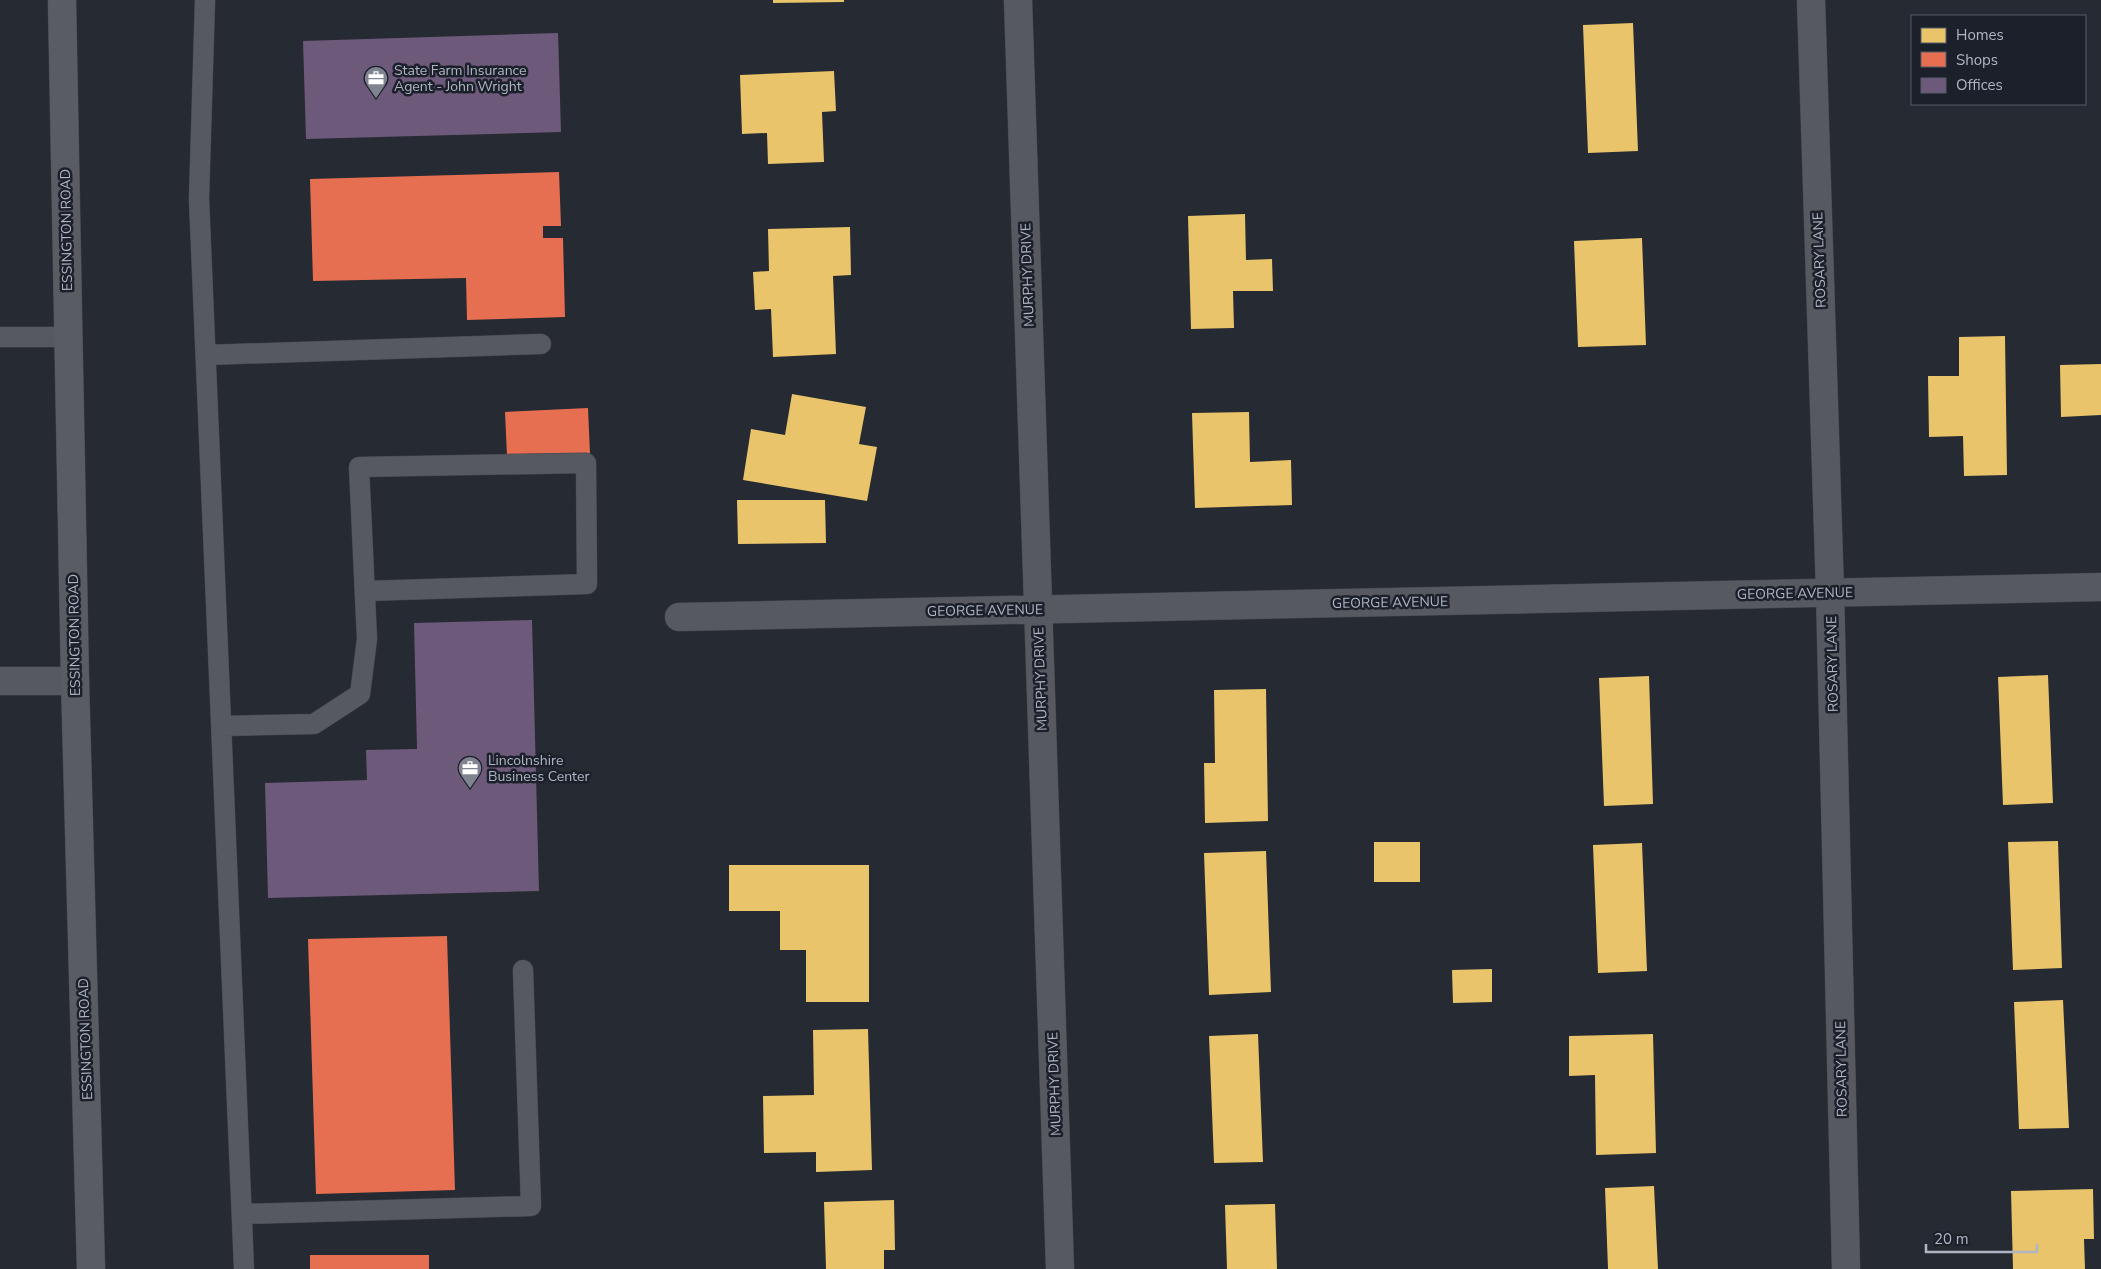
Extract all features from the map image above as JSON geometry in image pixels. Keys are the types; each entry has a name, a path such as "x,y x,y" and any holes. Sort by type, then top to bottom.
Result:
{"main road":[{"name":"ESSINGTON ROAD","path":"62,0 75,681 91,1269"}],"street":[{"name":"MURPHY DRIVE","path":"1018,0 1060,1269"},
{"name":"ROSARY LANE","path":"1811,0 1830,592 1846,1269"},
{"name":"GEORGE AVENUE","path":"680,616 2101,587"},
{"path":"0,681 75,681"}],"lane":[{"path":"204,0 200,199 244,1269"},
{"path":"0,337 68,337"},
{"path":"206,355 541,344"},
{"path":"222,726 314,724 360,694 367,639 360,466 586,463 587,584 366,591"},
{"path":"242,1214 531,1206 523,970"}],"building: Homes":[{"path":"773,0 844,0 844,2 773,3"},
{"path":"1633,23 1638,151 1588,153 1583,25"},
{"path":"834,71 836,111 822,112 824,162 768,164 767,133 742,134 740,75"},
{"path":"1245,214 1246,260 1272,259 1273,291 1233,291 1234,328 1191,329 1188,216"},
{"path":"850,227 851,275 833,276 836,354 773,357 771,309 755,310 753,272 769,271 768,229"},
{"path":"1642,238 1646,345 1578,347 1574,241"},
{"path":"2005,336 2007,475 1964,476 1963,436 1929,437 1928,376 1959,376 1959,337"},
{"path":"2101,364 2101,415 2061,417 2060,365"},
{"path":"792,394 866,407 859,444 877,447 867,501 743,480 751,429 785,435"},
{"path":"1249,412 1250,462 1291,460 1292,505 1195,508 1192,413"},
{"path":"737,500 825,500 826,543 738,544"},
{"path":"2048,675 2053,803 2003,805 1998,677"},
{"path":"1649,676 1653,804 1604,806 1599,678"},
{"path":"1266,689 1268,821 1205,823 1204,763 1215,763 1214,690"},
{"path":"2058,841 2062,968 2013,970 2008,842"},
{"path":"1374,842 1420,842 1420,882 1374,882"},
{"path":"1642,843 1647,971 1598,973 1593,845"},
{"path":"1266,851 1271,992 1209,995 1204,853"},
{"path":"729,865 869,865 869,1002 806,1002 806,950 780,950 780,911 729,911"},
{"path":"1492,969 1492,1002 1453,1003 1452,970"},
{"path":"2063,1000 2069,1128 2019,1129 2014,1002"},
{"path":"868,1029 872,1170 816,1172 816,1152 764,1153 763,1096 814,1095 813,1030"},
{"path":"1258,1034 1263,1162 1214,1163 1209,1036"},
{"path":"1653,1034 1656,1153 1596,1155 1595,1075 1569,1076 1569,1036"},
{"path":"1654,1186 1658,1269 1608,1269 1605,1188"},
{"path":"2093,1189 2094,1239 2084,1239 2085,1269 2013,1269 2011,1191"},
{"path":"894,1200 895,1250 884,1250 884,1269 826,1269 824,1202"},
{"path":"1275,1204 1277,1269 1227,1269 1225,1205"}],"building: Shops":[{"path":"559,172 561,226 543,226 543,238 563,238 565,317 467,320 466,278 313,281 310,179"},
{"path":"588,408 590,454 507,456 505,412"},
{"path":"447,936 455,1190 316,1194 308,939"},
{"path":"310,1255 429,1255 429,1269 310,1269"}],"building: Offices":[{"path":"558,33 561,132 306,139 303,41"},
{"path":"532,620 539,891 268,898 265,783 367,780 366,750 417,749 414,623"}],"place":[{"name":"State Farm Insurance Agent - John Wright","path":"376,99"},
{"name":"Lincolnshire Business Center","path":"470,789"}]}
